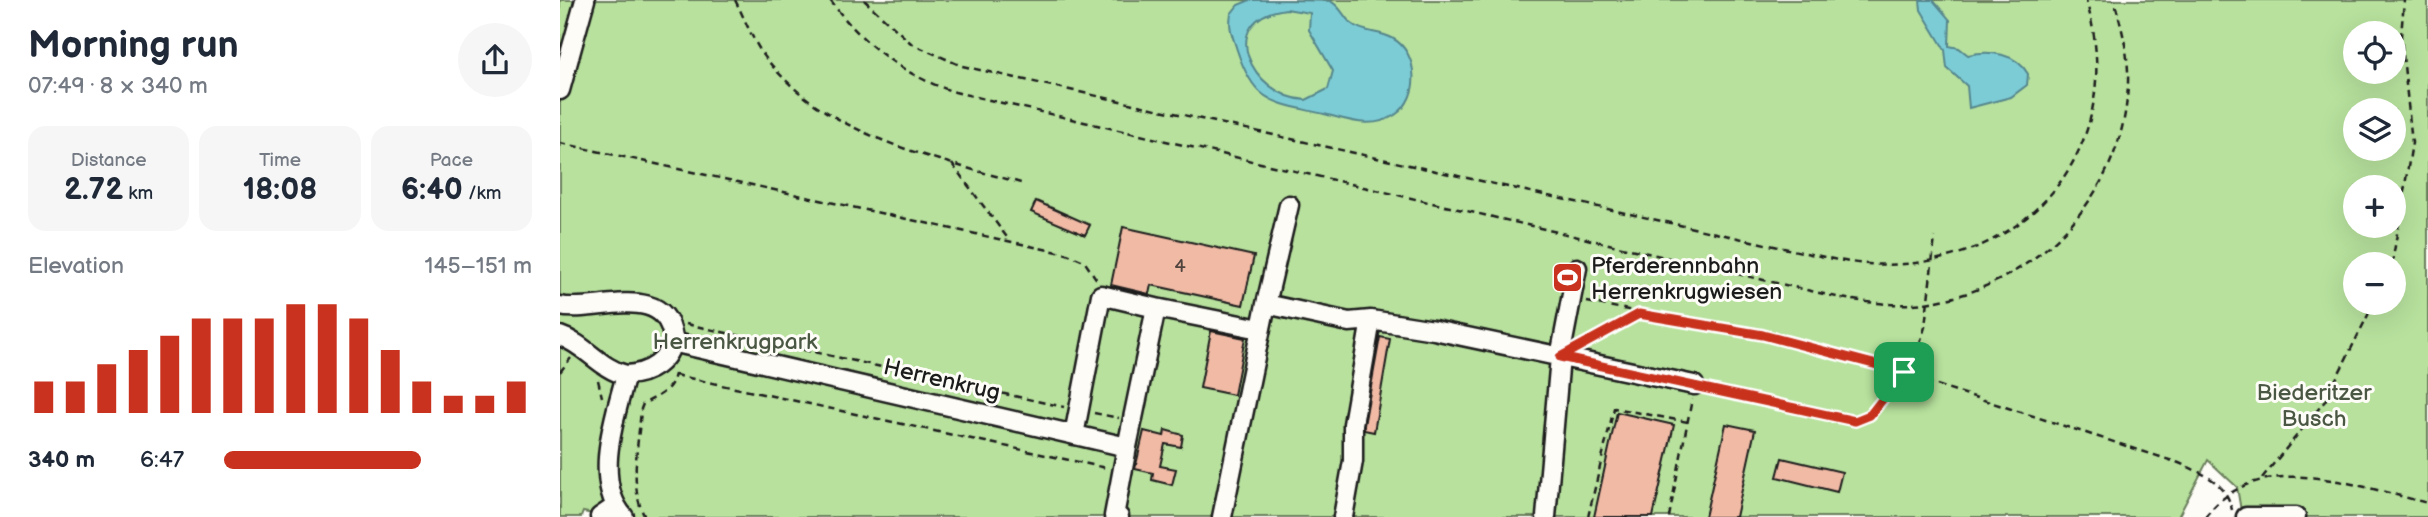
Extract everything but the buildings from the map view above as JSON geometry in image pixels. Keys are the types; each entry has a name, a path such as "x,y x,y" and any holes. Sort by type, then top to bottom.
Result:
{"street":[{"path":"560,90 585,0"},
{"path":"1222,517 1260,329 1289,205"},
{"path":"1546,517 1560,357 1577,268"},
{"path":"1074,435 1101,295 1260,329"},
{"path":"560,306 581,309 633,302 651,306 668,323 672,342 667,355 657,366 626,375 607,367 576,342 560,336"},
{"path":"1266,304 1349,322 1371,320 1694,384"},
{"path":"1119,517 1114,516 1121,471 1157,308"},
{"path":"1343,517 1353,461 1353,424 1371,320"},
{"name":"Herrenkrug","path":"672,342 1127,447"},
{"path":"600,517 620,512 608,472 618,405 626,375"},
{"path":"2246,517 2296,517"}],"path":[{"path":"735,0 762,52 793,86 831,117 890,144 1021,183"},
{"path":"830,0 856,32 890,60 931,84 978,99 1841,298 1891,304 1929,302 1975,290 2016,270 2060,235 2095,194 2117,146 2127,100 2127,53 2114,0"},
{"path":"864,0 912,44 962,66 1843,262 1896,267 1933,262 1973,251 2008,230 2046,198 2071,164 2087,128 2097,91 2096,41 2086,0"},
{"path":"2394,252 2412,143 2401,36 2404,0"},
{"path":"560,143 1080,258 1095,275 1101,295"},
{"path":"952,164 1010,242"},
{"path":"1669,517 1694,384 1859,421 1870,415 1904,372 1923,337 1935,237"},
{"path":"1583,301 1639,314 1763,335 1904,372 2179,463 2210,476 2229,496 2234,517"},
{"path":"1583,345 1639,314"},
{"path":"2206,517 2229,496 2262,478 2325,401 2368,315"},
{"path":"686,324 1132,420"},
{"path":"560,353 580,361"},
{"path":"645,517 640,507 636,478 641,410 643,404 661,396 673,383 675,375 1121,471"},
{"path":"596,377 602,398 641,410"},
{"path":"1588,517 1614,408 1688,422"},
{"path":"2262,478 2311,477 2428,503"}],"green space":[{"path":"560,0 2428,0 2428,517 2242,517 2237,487 2208,460 2178,517 608,517 583,512 581,517 560,517"}],"water":[{"path":"1250,0 1330,1 1356,27 1392,38 1401,45 1412,64 1413,87 1409,98 1395,115 1386,120 1369,123 1292,107 1268,98 1251,82 1233,37 1231,14 1238,5","holes":["1286,9 1310,13 1309,30 1333,71 1328,89 1306,100 1286,95 1269,85 1256,72 1248,56 1246,41 1251,26 1264,15"]},
{"path":"1920,0 1933,0 1950,20 1949,46 1959,48 1968,55 1993,53 2010,57 2028,74 2027,85 2011,97 1969,108 1967,86 1947,68 1945,50 1921,10"}],"place":[{"name":"Pferderennbahn Herrenkrugwiesen","path":"1568,278"}],"route":[{"path":"1639,314 1763,335 1904,372 1870,415 1855,421 1560,357 1639,314"}],"park label":[{"name":"Herrenkrugpark","path":"735,341"},
{"name":"Biederitzer Busch","path":"2314,405"}]}
